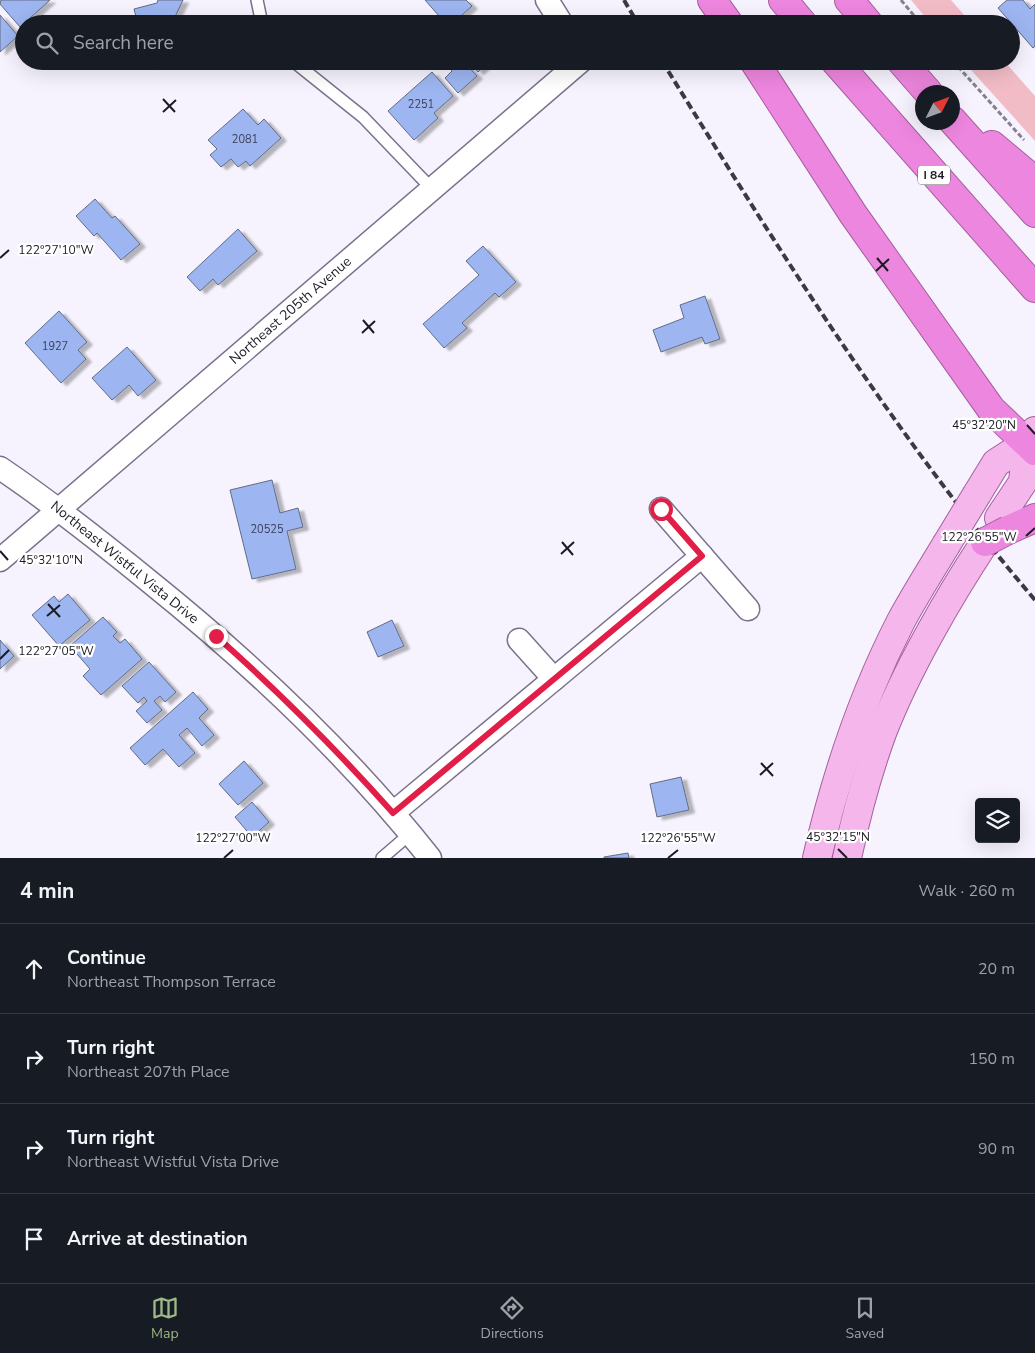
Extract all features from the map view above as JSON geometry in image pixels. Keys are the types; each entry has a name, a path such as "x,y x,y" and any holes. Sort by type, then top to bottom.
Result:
{"highway":[{"path":"712,0 723,15"},
{"path":"783,0 796,15"},
{"path":"849,0 862,15"},
{"path":"760,70 853,214 991,409 1032,442"},
{"name":"I 84","path":"843,70 1035,288"},
{"path":"909,70 922,85"},
{"path":"960,118 1035,181"},
{"path":"960,129 1035,213"},
{"path":"998,530 1035,518"}],"main road":[{"path":"817,858 832,795 868,693 902,619 996,463 1032,442"},
{"path":"847,858 860,802 883,732 919,656 968,569 998,530 1023,482 1032,442"}],"street":[{"path":"547,0 556,15"},
{"name":"Northeast 205th Avenue","path":"0,560 571,70"},
{"name":"Northeast Wistful Vista Drive","path":"0,468 59,508 216,636 277,690 335,748 430,858"},
{"path":"661,509 748,609"},
{"path":"393,813 702,556"},
{"path":"520,640 554,679"}],"lane":[{"path":"257,0 260,15"},
{"path":"303,70 363,117 432,189"},
{"path":"382,858 410,834"}],"path":[{"path":"901,0 914,15"},
{"path":"961,70 1028,144"}],"shaded area":[{"path":"911,0 951,0 964,15 924,15"},
{"path":"971,70 1012,70 1035,96 1035,141"}],"building":[{"path":"1,0 50,0 33,15 15,15 15,21 0,4"},
{"path":"158,0 183,0 176,15 136,15 134,9 157,3"},
{"path":"425,0 466,0 472,6 462,15 438,15"},
{"path":"1007,0 1023,0 1030,9 1035,4 1035,46 1033,48 1020,33 1020,15 1004,15 998,8"},
{"path":"0,15 15,32 15,39 0,52"},
{"path":"471,70 477,76 458,93 445,78 452,71"},
{"path":"432,72 453,96 434,113 438,118 414,140 388,111"},
{"path":"243,109 258,125 264,119 281,138 250,166 246,161 238,167 231,159 221,167 210,155 217,149 208,140"},
{"path":"95,199 112,218 115,216 140,244 121,260 97,233 94,236 76,216"},
{"path":"238,229 257,251 218,285 213,279 200,291 187,277"},
{"path":"483,246 516,282 499,297 495,293 462,323 467,328 444,348 423,324 479,275 466,261"},
{"path":"705,296 720,339 705,344 702,337 661,352 653,330 684,318 680,305"},
{"path":"59,311 87,342 78,350 86,359 61,383 25,343"},
{"path":"127,347 156,380 138,396 129,385 112,400 92,378"},
{"path":"272,480 280,513 298,508 303,527 287,531 296,569 252,579 230,490"},
{"path":"68,594 90,620 59,646 32,615 54,596 59,602"},
{"path":"103,617 117,632 113,636 120,643 125,639 142,659 101,695 83,676 90,669 70,646"},
{"path":"392,620 404,646 378,657 367,632"},
{"path":"0,640 14,656 0,669"},
{"path":"149,662 176,692 165,702 160,696 154,701 162,710 147,723 136,711 147,701 144,697 138,703 122,686"},
{"path":"193,692 208,709 199,718 214,735 202,746 187,728 179,735 195,753 179,767 163,749 145,765 130,748"},
{"path":"244,761 263,783 238,805 219,784"},
{"path":"681,777 689,810 657,817 650,784"},
{"path":"252,802 269,822 252,837 235,817"},
{"path":"628,853 629,858 604,858 604,857"}],"railway":[{"path":"624,0 633,15"},
{"path":"668,70 793,270 885,406 983,537 1035,600"}],"route":[{"path":"216,636 277,690 335,748 393,813 702,556 661,509"}]}
